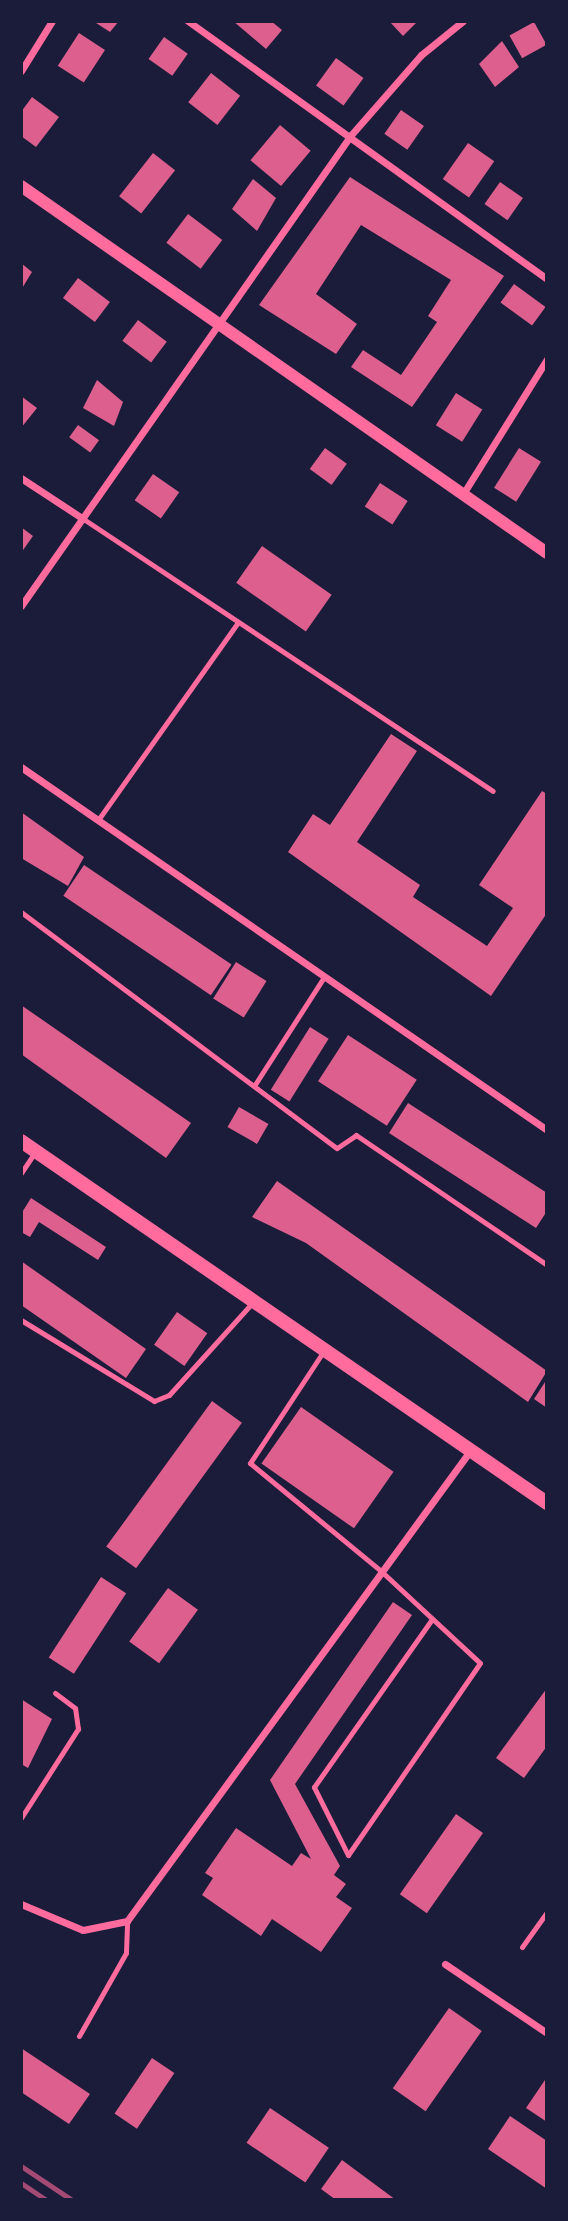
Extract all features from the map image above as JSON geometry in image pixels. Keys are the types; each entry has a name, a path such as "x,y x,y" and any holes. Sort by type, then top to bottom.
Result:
{"main road":[{"path":"21,1141 547,1503"}],"street":[{"path":"21,71 52,21"},
{"path":"188,21 351,135 547,279"},
{"path":"21,606 218,321 351,135 421,55 464,21"},
{"path":"21,186 547,553"},
{"path":"463,494 547,359"},
{"path":"21,478 82,517"},
{"path":"21,767 547,1130"},
{"path":"21,1904 83,1930 127,1921 470,1451"},
{"path":"445,1964 547,2033"}],"lane":[{"path":"82,517 493,791"},
{"path":"98,820 238,622"},
{"path":"21,912 337,1147 356,1135 547,1265"},
{"path":"254,1086 324,977"},
{"path":"21,1172 36,1152"},
{"path":"21,1320 154,1401 169,1395 253,1301"},
{"path":"324,1350 250,1463 381,1571 480,1663 348,1855 314,1787 432,1619"},
{"path":"21,1818 78,1729 75,1708 55,1693"},
{"path":"522,1947 547,1912"},
{"path":"79,2036 126,1953 127,1921"}],"building":[{"path":"93,21 119,21 110,32"},
{"path":"233,21 271,21 282,30 266,49"},
{"path":"389,21 418,21 403,36"},
{"path":"534,22 547,45 522,58 510,36"},
{"path":"79,33 105,50 84,83 58,66"},
{"path":"164,37 188,54 172,76 149,59"},
{"path":"502,41 519,67 495,87 479,64"},
{"path":"336,58 364,78 344,105 316,86"},
{"path":"211,73 240,96 217,125 188,102"},
{"path":"32,97 59,117 36,147 21,136 21,112"},
{"path":"401,110 424,126 407,150 384,134"},
{"path":"280,125 311,151 281,186 250,160"},
{"path":"468,143 494,161 469,197 443,179"},
{"path":"153,153 175,170 141,214 119,196"},
{"path":"350,177 504,276 412,407 351,367 363,350 401,375 437,322 428,316 451,280 361,225 316,294 357,324 336,354 259,305"},
{"path":"253,179 276,198 257,231 232,209"},
{"path":"500,182 523,198 507,220 485,204"},
{"path":"188,214 222,240 201,269 166,243"},
{"path":"21,263 32,272 21,290"},
{"path":"78,278 110,302 95,322 63,298"},
{"path":"514,284 546,307 532,326 500,303"},
{"path":"138,320 167,342 151,362 122,341"},
{"path":"97,380 123,402 114,426 83,408"},
{"path":"456,393 482,409 462,442 436,425"},
{"path":"21,396 37,408 21,428"},
{"path":"78,425 99,440 90,452 69,437"},
{"path":"325,448 347,464 332,485 310,469"},
{"path":"519,448 541,462 516,502 494,488"},
{"path":"153,474 179,492 161,519 135,500"},
{"path":"380,483 408,501 392,524 365,506"},
{"path":"21,527 33,536 21,553"},
{"path":"262,546 332,595 306,632 236,583"},
{"path":"391,734 417,751 357,842 420,885 413,897 487,946 513,908 479,885 542,791 547,794 547,913 491,996 288,852 313,814 330,825"},
{"path":"21,812 84,857 68,886 21,858"},
{"path":"84,865 232,965 211,995 63,896"},
{"path":"236,962 267,981 244,1018 213,998"},
{"path":"21,1005 191,1123 166,1158 21,1054"},
{"path":"310,1027 329,1039 289,1101 271,1090"},
{"path":"348,1035 417,1080 387,1126 318,1081"},
{"path":"408,1103 547,1193 547,1211 536,1228 389,1133"},
{"path":"239,1107 268,1124 257,1144 228,1127"},
{"path":"277,1181 547,1371 528,1402 306,1243 252,1217"},
{"path":"31,1198 106,1247 98,1260 39,1222 30,1237 21,1232 21,1214"},
{"path":"21,1261 146,1349 126,1378 21,1305"},
{"path":"177,1312 207,1333 184,1366 154,1345"},
{"path":"547,1379 547,1408 534,1399"},
{"path":"212,1401 242,1423 136,1568 106,1547"},
{"path":"301,1407 394,1472 354,1528 261,1464"},
{"path":"101,1577 126,1593 74,1674 49,1658"},
{"path":"168,1588 198,1610 159,1663 129,1641"},
{"path":"393,1602 412,1615 295,1784 340,1866 334,1875 346,1884 336,1897 352,1908 321,1952 272,1919 261,1936 202,1895 213,1878 205,1873 236,1828 292,1866 301,1853 311,1859 270,1780"},
{"path":"547,1688 547,1746 524,1778 496,1758"},
{"path":"21,1699 52,1719 28,1768 21,1764"},
{"path":"456,1814 483,1833 427,1913 400,1894"},
{"path":"449,2008 482,2031 426,2111 393,2088"},
{"path":"21,2048 90,2094 69,2124 21,2092"},
{"path":"152,2058 174,2073 137,2129 115,2114"},
{"path":"547,2077 547,2122 526,2108"},
{"path":"270,2108 329,2148 305,2183 247,2143"},
{"path":"510,2116 547,2141 547,2189 488,2149"},
{"path":"342,2160 396,2200 336,2200 321,2189"}],"railway":[{"path":"21,2166 72,2200"},
{"path":"21,2183 46,2200"}]}
